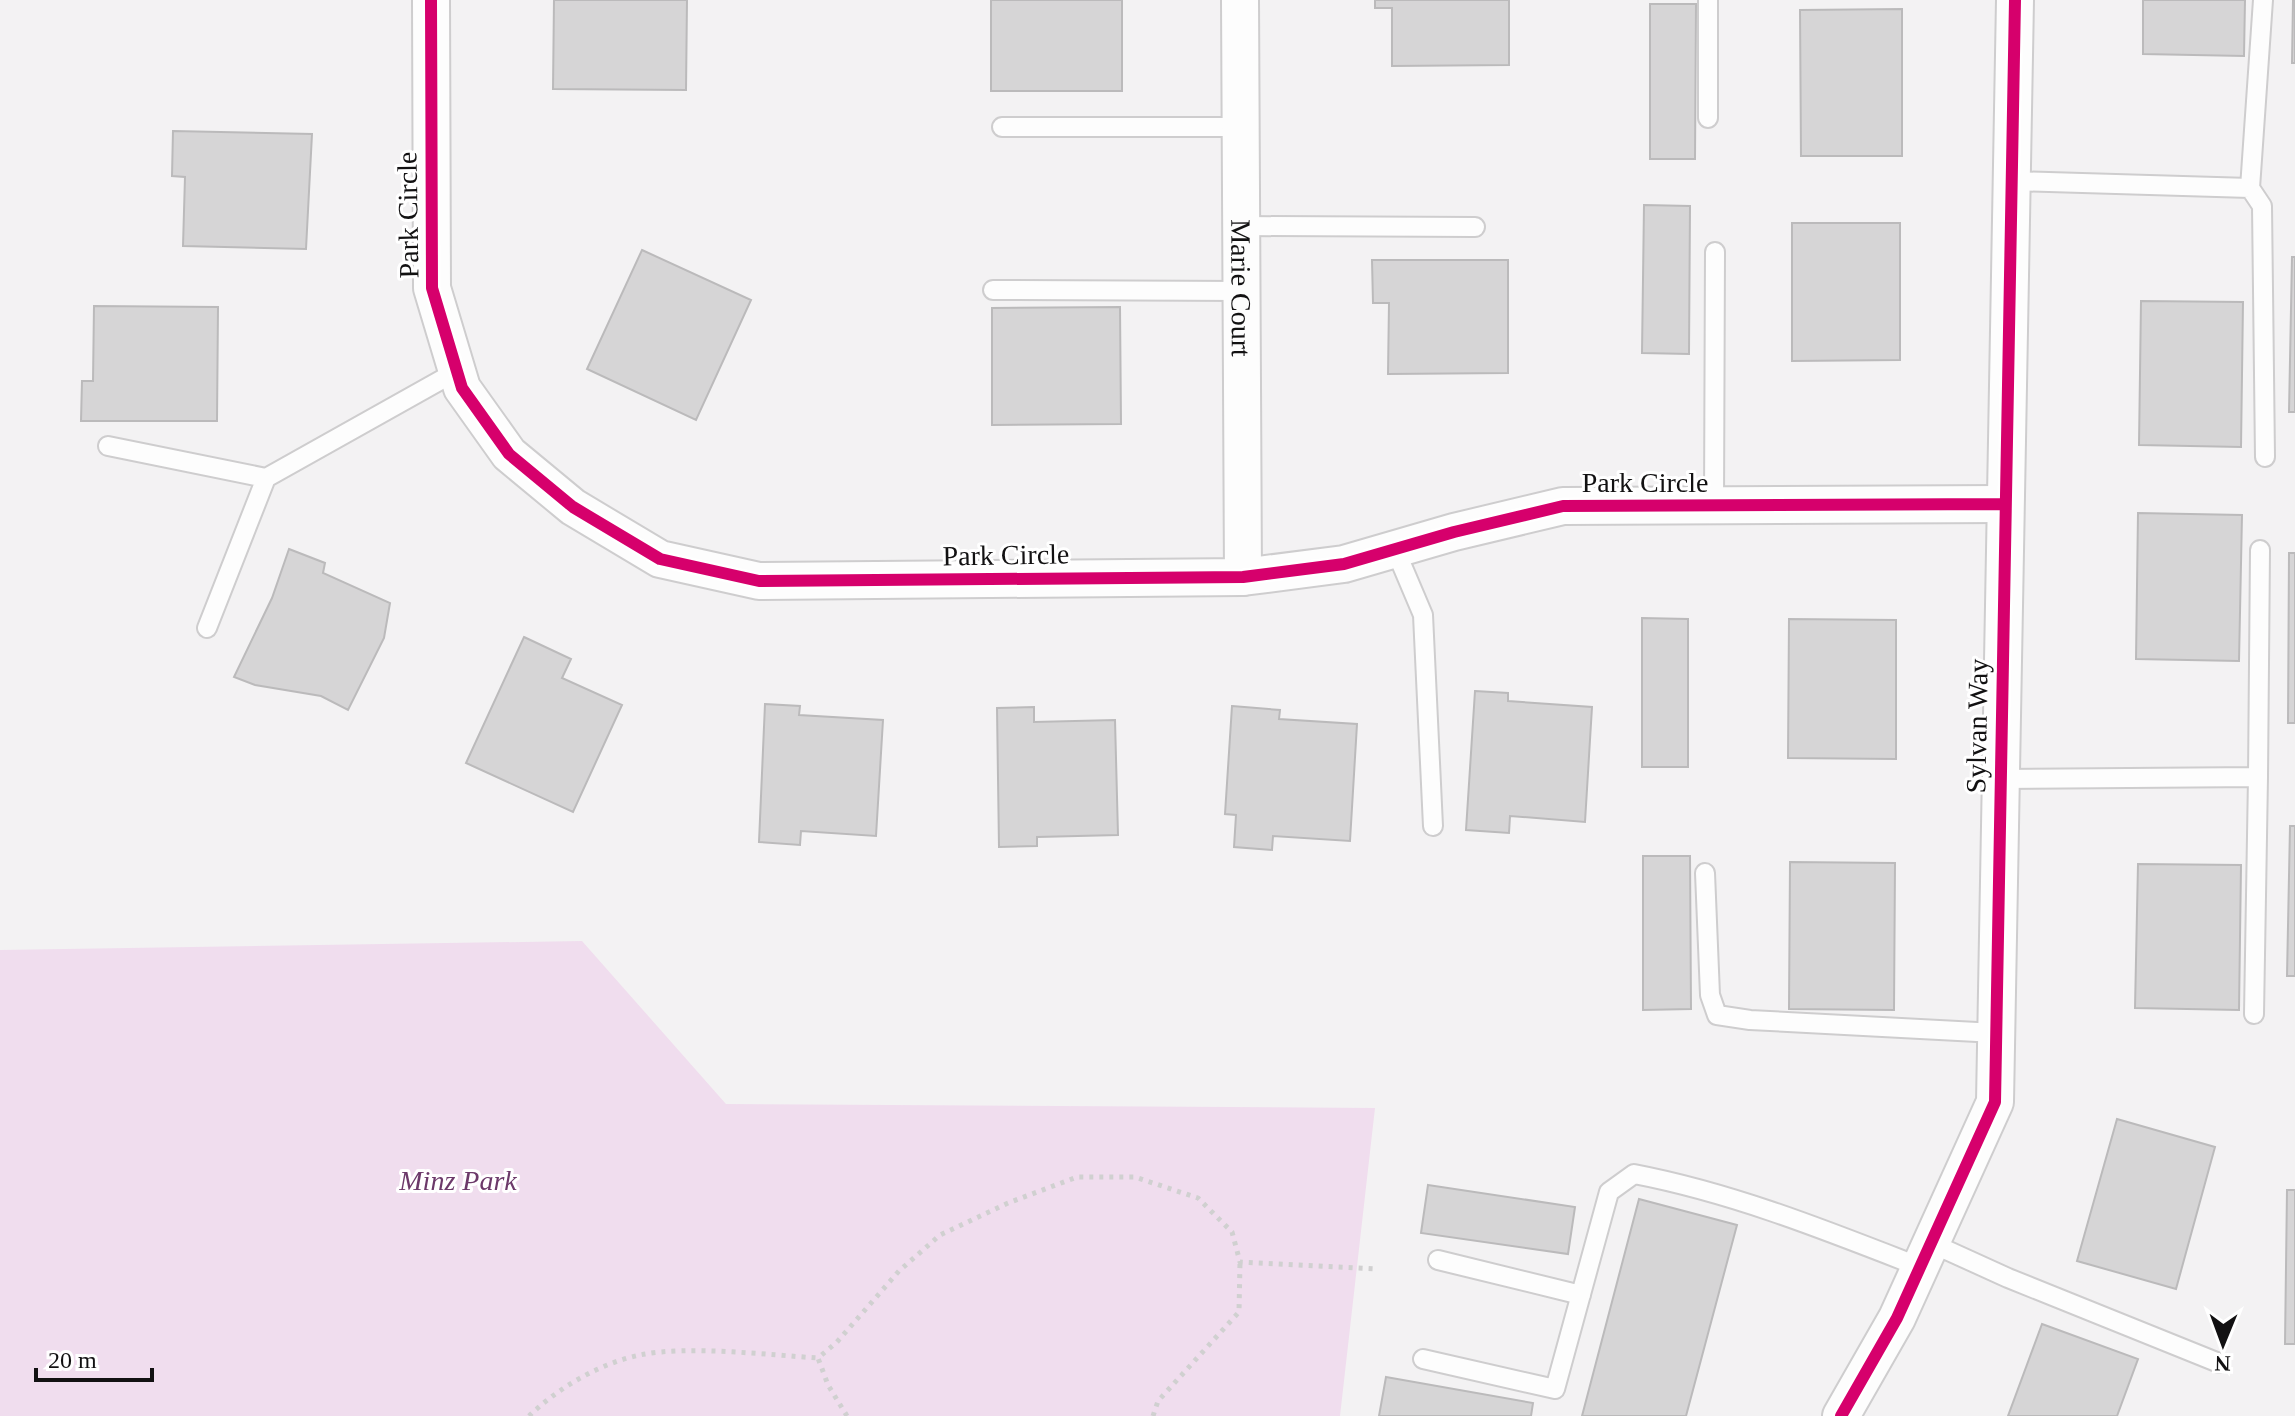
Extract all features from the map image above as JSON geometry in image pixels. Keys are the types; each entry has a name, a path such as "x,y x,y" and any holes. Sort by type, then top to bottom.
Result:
{"street":[{"name":"Park Circle","path":"431,0 432,288 462,388 509,454 573,507 660,559 759,581 1243,577 1344,564 1563,506 2004,504"},
{"name":"Marie Court","path":"1240,0 1243,577"},
{"name":"Sylvan Way","path":"1841,1416 1897,1318 1995,1102 2015,0"}],"lane":[{"path":"1708,0 1708,118"},
{"path":"2263,0 2250,188 2262,206 2265,457"},
{"path":"1002,127 1241,127"},
{"path":"2011,181 2250,188"},
{"path":"1242,226 1475,227"},
{"path":"1714,505 1715,252"},
{"path":"993,290 1242,291"},
{"path":"207,628 266,478 457,371"},
{"path":"108,446 266,478"},
{"path":"1395,549 1423,615 1433,826"},
{"path":"2254,1014 2260,550"},
{"path":"2000,779 2258,777"},
{"path":"1705,873 1710,995 1717,1015 1750,1020 1996,1033"},
{"path":"1423,1359 1555,1389 1609,1192 1634,1174 1696,1186 2008,1278 2219,1363"},
{"path":"1438,1260 1581,1295"}],"path":[{"path":"529,1416 585,1375 641,1355 745,1353 818,1358 837,1342 899,1271 940,1235 1008,1203 1077,1177 1135,1177 1198,1198 1232,1232 1240,1262 1239,1312 1158,1401 1153,1416"},
{"path":"1240,1262 1377,1269"},
{"path":"818,1358 828,1385 847,1416"}],"green space":[{"name":"Minz Park","path":"582,941 726,1104 1375,1108 1340,1416 0,1416 0,950"}],"building":[{"path":"554,0 687,0 686,90 553,89"},
{"path":"991,0 1122,0 1122,91 991,91"},
{"path":"1375,0 1509,0 1509,65 1392,66 1392,8 1375,8"},
{"path":"2143,0 2245,0 2244,56 2143,54"},
{"path":"2295,0 2295,63 2292,63"},
{"path":"1650,4 1696,4 1695,159 1650,159"},
{"path":"1902,9 1902,156 1801,156 1800,10"},
{"path":"173,131 312,134 306,249 183,246 185,177 172,176"},
{"path":"1644,205 1690,206 1689,354 1642,353"},
{"path":"1792,223 1900,223 1900,360 1792,361"},
{"path":"642,250 751,300 696,420 587,369"},
{"path":"2292,257 2295,257 2295,412 2289,412"},
{"path":"1372,260 1508,260 1508,373 1388,374 1389,303 1373,303"},
{"path":"2141,301 2243,302 2241,447 2139,445"},
{"path":"94,306 218,307 217,421 81,421 82,381 93,381"},
{"path":"1120,307 1121,424 992,425 992,308"},
{"path":"2138,513 2242,515 2239,661 2136,659"},
{"path":"289,549 325,563 323,573 390,603 384,638 348,710 321,696 255,685 234,677 272,598"},
{"path":"2289,553 2295,553 2295,723 2288,723"},
{"path":"1642,618 1688,619 1688,767 1642,767"},
{"path":"1789,619 1896,620 1896,759 1788,758"},
{"path":"524,637 571,659 562,678 622,705 573,812 466,763"},
{"path":"1475,691 1508,693 1508,701 1592,707 1585,822 1510,816 1509,833 1466,830"},
{"path":"765,704 800,706 799,715 883,720 876,836 801,831 800,845 759,842"},
{"path":"1232,706 1280,710 1279,719 1357,724 1350,841 1273,836 1272,850 1234,847 1236,815 1225,814"},
{"path":"1034,707 1034,722 1115,720 1118,835 1037,837 1037,846 999,847 997,708"},
{"path":"2290,826 2295,826 2295,976 2287,976"},
{"path":"1643,856 1690,856 1691,1009 1643,1010"},
{"path":"1790,862 1895,863 1894,1010 1789,1009"},
{"path":"2138,864 2241,865 2239,1010 2135,1008"},
{"path":"2117,1119 2215,1147 2176,1289 2077,1261"},
{"path":"1428,1185 1575,1207 1568,1254 1421,1233"},
{"path":"2287,1190 2295,1190 2295,1344 2285,1344"},
{"path":"1639,1199 1737,1225 1686,1416 1582,1416"},
{"path":"2042,1324 2138,1359 2117,1416 2008,1416"},
{"path":"1386,1377 1533,1403 1531,1416 1379,1416"}],"cycle path":[{"path":"431,0 432,288 462,388 509,454 573,507 660,559 759,581 1243,577 1344,564 1454,532 1563,506 2004,504"},
{"path":"1841,1416 1897,1318 1995,1102 2015,0"}]}
